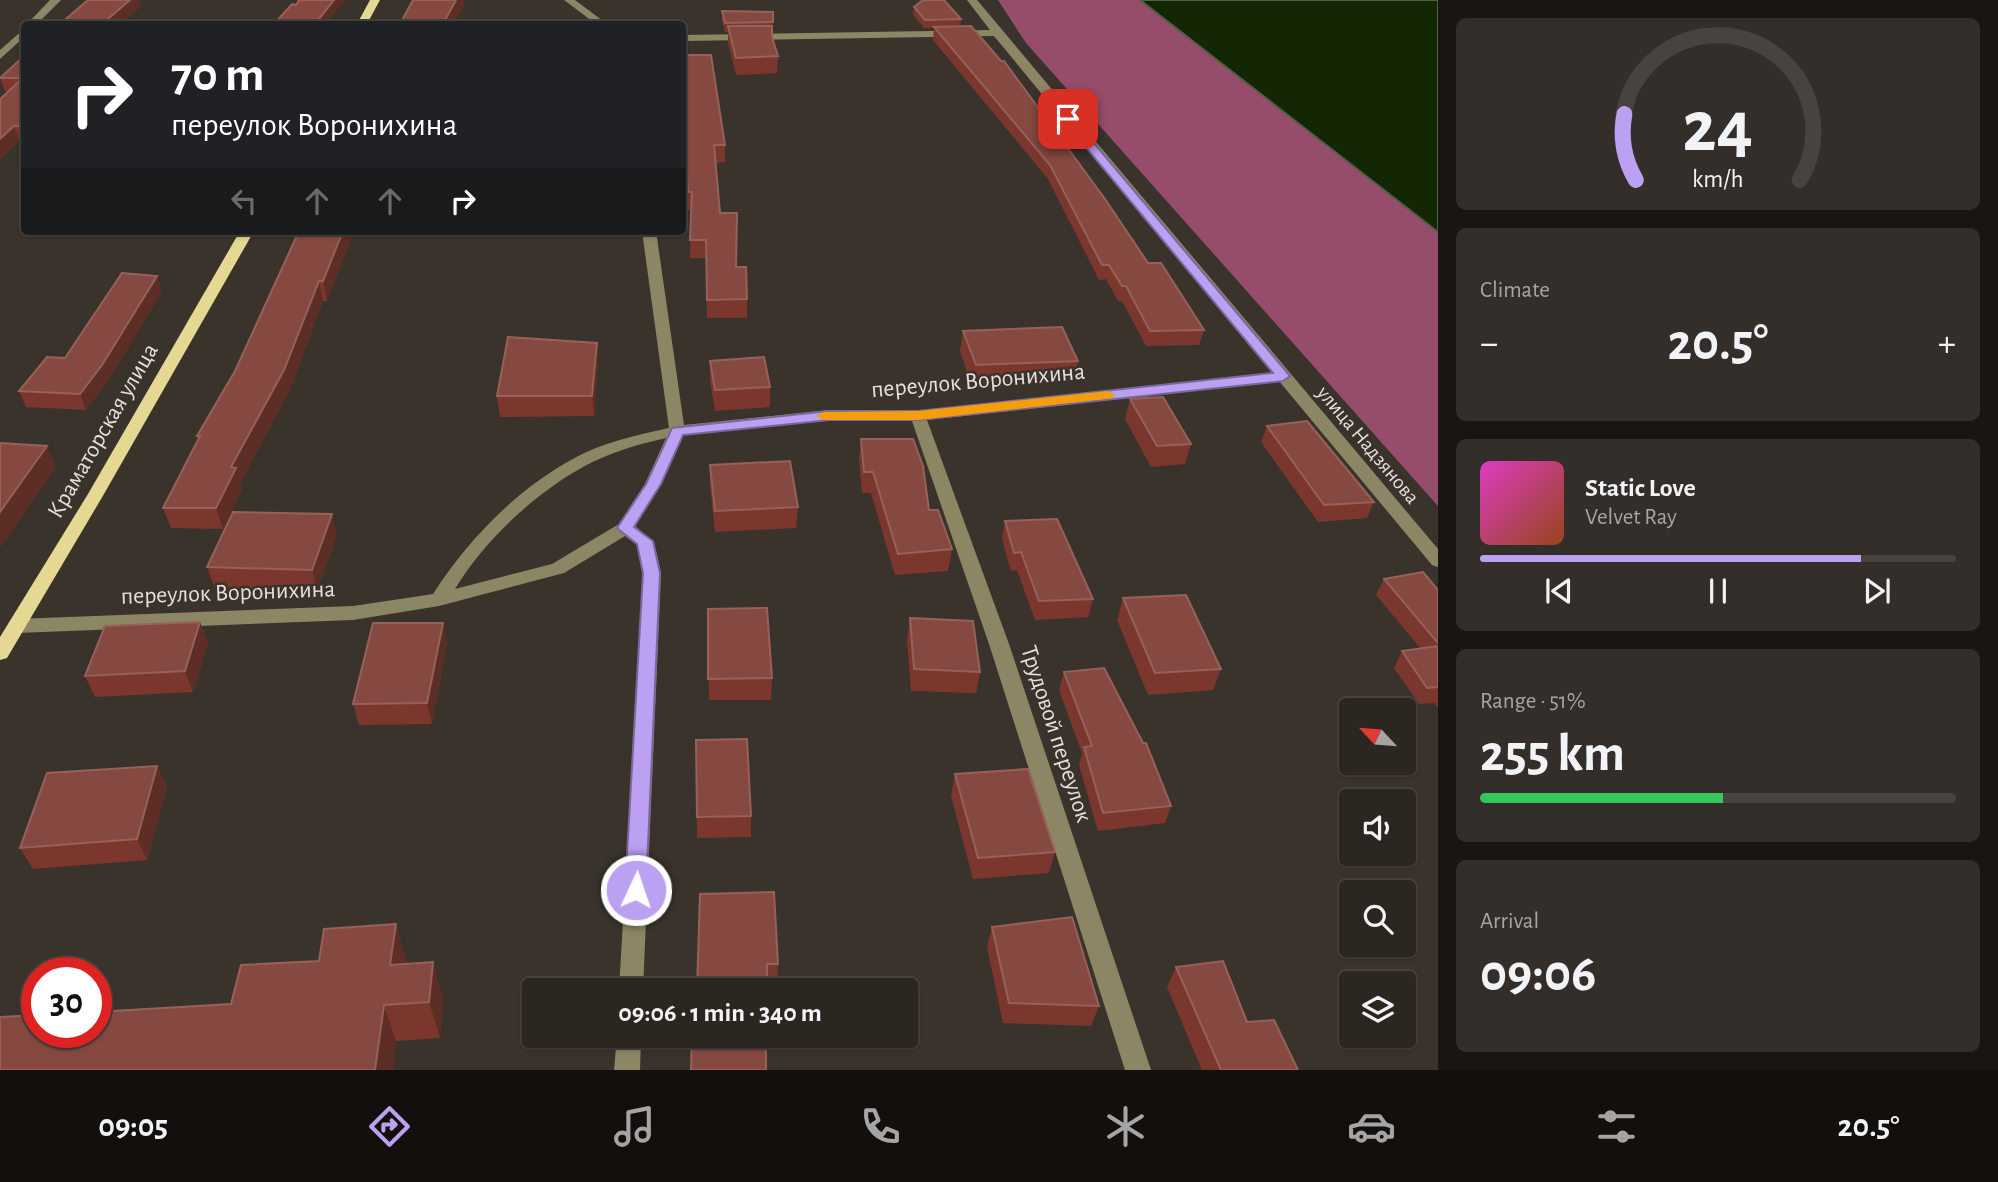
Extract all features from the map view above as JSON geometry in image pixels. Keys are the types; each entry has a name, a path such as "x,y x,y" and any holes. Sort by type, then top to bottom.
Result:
{"main road":[{"path":"364,21 375,0"},
{"name":"Краматорская улица","path":"0,653 245,235"}],"street":[{"path":"35,21 56,0"},
{"path":"569,0 598,21"},
{"name":"улица Надзянова","path":"972,0 996,33 1438,561"},
{"path":"686,38 996,33"},
{"path":"0,56 21,35"},
{"path":"650,235 677,431"},
{"name":"переулок Воронихина","path":"439,600 459,568 495,528 536,491 579,462 641,439 677,431 829,415 918,416 1283,376"},
{"name":"Трудовой переулок","path":"918,416 999,644 1138,1070"},
{"name":"переулок Воронихина","path":"17,626 353,613 439,600 558,569 625,528 653,484 677,431"},
{"path":"625,528 645,541 652,573 632,978"},
{"path":"627,1070 628,1048"}],"shaded area":[{"path":"998,0 1140,0 1438,232 1438,506 1026,43"},
{"path":"1140,0 1438,0 1438,232"}],"building":[{"path":"88,0 130,0 106,21 64,21"},
{"path":"299,0 334,0 317,21 277,21 292,4 296,5"},
{"path":"413,0 456,0 445,21 402,21"},
{"path":"923,0 944,0 961,19 925,20 914,7"},
{"path":"722,11 773,12 773,22 725,23"},
{"path":"728,26 772,26 772,37 778,56 736,58"},
{"path":"971,26 1001,61 1004,61 1105,199 1148,263 1161,263 1204,330 1150,331 1126,286 1122,286 1109,265 1102,265 1050,165 934,27"},
{"path":"686,55 711,55 725,145 714,145 720,213 737,213 736,267 746,267 747,299 707,300 706,240 690,240 692,192 688,192"},
{"path":"21,59 21,78 0,78"},
{"path":"21,80 21,125 14,126 0,139 0,99"},
{"path":"297,235 341,235 323,281 319,281 284,370 231,467 236,468 216,508 163,508 200,436 197,436 235,371"},
{"path":"122,273 157,276 102,365 80,394 19,391 47,357 65,358"},
{"path":"1062,327 1078,361 976,365 963,331"},
{"path":"508,337 597,343 592,396 497,396"},
{"path":"764,357 770,387 715,390 710,361"},
{"path":"1163,397 1191,444 1157,446 1130,399"},
{"path":"1307,421 1374,502 1324,505 1267,426"},
{"path":"861,439 913,439 923,466 929,510 938,510 952,549 898,554 873,472 864,472"},
{"path":"0,443 47,446 0,512"},
{"path":"790,461 798,507 715,511 710,465"},
{"path":"233,512 332,514 312,570 207,567"},
{"path":"1057,519 1093,599 1039,601 1021,552 1014,553 1005,521"},
{"path":"1423,572 1438,590 1438,643 1384,579"},
{"path":"1186,595 1221,669 1155,673 1123,598"},
{"path":"767,608 772,678 708,679 708,609"},
{"path":"910,618 973,621 980,672 914,669"},
{"path":"200,622 185,671 85,676 105,626"},
{"path":"373,623 443,623 427,703 353,704"},
{"path":"1438,646 1438,687 1427,688 1402,651"},
{"path":"1104,668 1143,743 1146,743 1171,806 1103,813 1084,747 1092,746 1064,672"},
{"path":"747,739 751,816 697,817 696,740"},
{"path":"157,766 137,839 20,848 47,773"},
{"path":"1028,769 1055,852 978,858 955,774"},
{"path":"774,892 778,964 767,964 767,978 697,978 700,894"},
{"path":"1072,917 1099,1006 1009,1003 992,927"},
{"path":"396,924 390,965 433,962 429,1002 384,1005 375,1070 0,1070 0,1017 21,1016 21,1048 112,1048 112,1011 231,1004 241,965 319,961 324,929"},
{"path":"1223,961 1247,1022 1274,1020 1298,1070 1221,1070 1176,967"},
{"path":"692,1048 766,1048 766,1070 691,1070"}],"slow traffic":[{"path":"824,416 918,416 1108,395"}],"route":[{"path":"636,890 652,573 645,541 625,528 653,484 677,431 829,415 918,416 1283,376 1068,119"}]}
